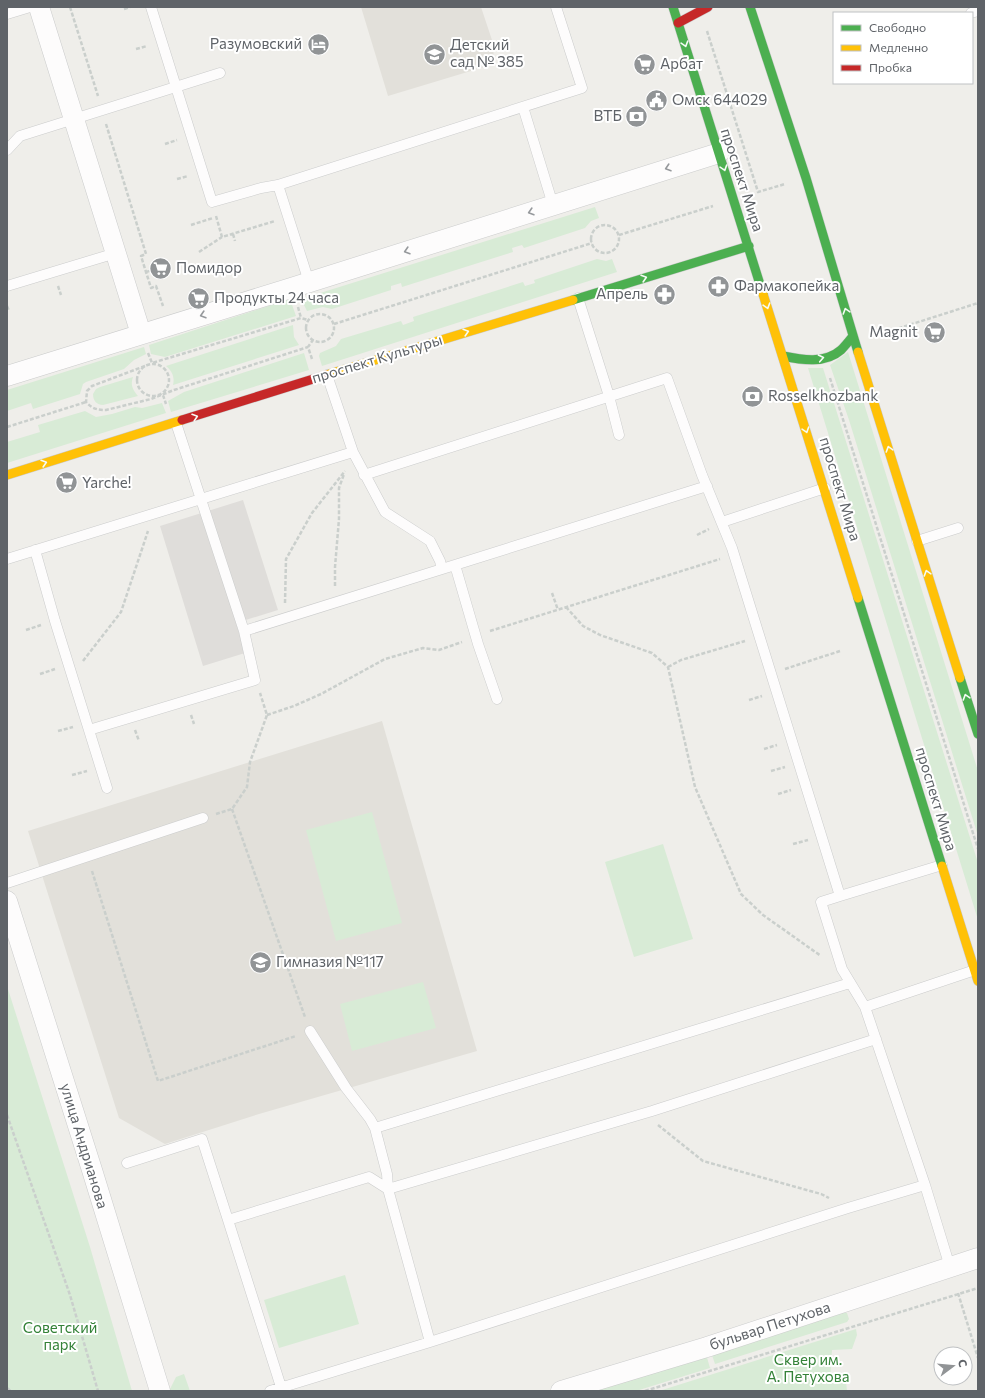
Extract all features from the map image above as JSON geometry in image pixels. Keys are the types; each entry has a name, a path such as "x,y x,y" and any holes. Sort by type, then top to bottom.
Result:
{"main road":[{"name":"проспект Мира","path":"673,7 825,488 978,981"},
{"path":"678,23 708,7"},
{"path":"749,7 806,178 853,336 978,734"},
{"name":"проспект Культуры","path":"7,475 748,246"},
{"path":"783,356 803,360 825,358 840,351 853,336"}],"street":[{"path":"39,7 141,334"},
{"path":"7,376 719,153"},
{"name":"улица Андрианова","path":"7,901 160,1391"},
{"name":"бульвар Петухова","path":"561,1391 707,1347 978,1258"}],"lane":[{"path":"7,14 30,7"},
{"path":"151,7 212,202 260,188 278,185 582,88 556,7"},
{"path":"7,150 20,136 220,73"},
{"path":"523,107 553,205"},
{"path":"278,185 309,282"},
{"path":"7,286 116,253"},
{"path":"578,298 609,396 619,435"},
{"path":"327,375 350,452 385,512 430,541 440,561 442,569"},
{"path":"364,475 667,378 734,555 840,896"},
{"path":"89,730 256,680 244,632 176,423"},
{"path":"7,559 153,513 201,500 350,452"},
{"path":"244,632 707,486"},
{"path":"722,522 825,488"},
{"path":"917,541 958,528"},
{"path":"35,550 107,788"},
{"path":"455,565 497,699"},
{"path":"7,883 88,858 203,818"},
{"path":"942,865 821,902 842,969 865,1007 925,1185 950,1267"},
{"path":"865,1007 975,970"},
{"path":"375,1128 850,983"},
{"path":"310,1031 346,1088 370,1119 375,1128 387,1174 388,1189 430,1342"},
{"path":"228,1220 369,1177 388,1189 652,1111 876,1039"},
{"path":"126,1164 202,1139 281,1388"},
{"path":"270,1391 430,1342 848,1208 925,1185"}],"path":[{"path":"70,7 146,254 141,256 151,288 156,286 163,307"},
{"path":"124,9 130,7"},
{"path":"705,27 758,192 788,183"},
{"path":"166,144 173,141"},
{"path":"212,202 222,237"},
{"path":"619,235 719,204"},
{"path":"199,252 222,237 289,217"},
{"path":"191,226 216,218"},
{"path":"602,225 612,227 619,235 617,246 610,252 600,252 594,248 591,238 593,232 602,225"},
{"path":"233,234 235,241"},
{"path":"334,324 592,243"},
{"path":"146,272 160,268"},
{"path":"57,283 61,295"},
{"path":"296,303 301,318"},
{"path":"887,332 978,303"},
{"path":"7,306 9,311"},
{"path":"324,314 334,324 333,332 328,339 322,342 313,340 309,337 306,330 308,320 314,315 324,314"},
{"path":"86,402 87,391 92,386 145,366 301,318 308,320"},
{"path":"86,402 92,408 106,410 159,396 308,347 313,340"},
{"path":"308,347 314,365"},
{"path":"825,358 978,849"},
{"path":"145,366 138,374 137,380 139,388 147,395 155,397 159,396 167,389 170,378 164,368 152,364"},
{"path":"7,427 86,402"},
{"path":"285,618 286,559 312,513 351,463 350,452"},
{"path":"334,603 336,592 335,567 339,519 339,488 345,471"},
{"path":"72,675 122,612 153,513"},
{"path":"697,535 705,531"},
{"path":"267,715 294,706 321,694 385,659 423,648 439,650 468,641 476,635 734,555"},
{"path":"552,593 558,610"},
{"path":"566,607 583,626 600,636 652,653 668,667 695,787 741,894 763,915 842,969"},
{"path":"668,667 681,660 760,637"},
{"path":"771,674 840,651"},
{"path":"88,858 158,1081 310,1031 232,809 247,787 250,762 267,715 256,680"},
{"path":"771,771 785,767"},
{"path":"652,1111 655,1123 703,1161 821,1194 848,1208"},
{"path":"7,1115 70,1295 98,1391"},
{"path":"645,1391 978,1288"},
{"path":"958,1293 978,1358"},
{"path":"7,1388 11,1391"}],"shaded area":[{"name":"Детский сад № 385","path":"361,7 481,7 493,43 494,64 388,96"},
{"path":"243,500 278,610 236,623 245,653 203,666 160,526"},
{"name":"Гимназия №117","path":"382,721 477,1051 259,1114 165,1144 119,1118 28,831"}],"green space":[{"path":"595,207 599,218 591,221 585,228 524,248 522,245 512,248 513,252 402,287 401,283 391,286 391,290 332,309 323,307 307,311 301,299"},
{"path":"597,259 606,261 612,259 617,272 322,366 319,356 320,353 336,346 341,339 401,321 403,325 414,321 413,317 523,282 525,286 535,283 534,280"},
{"path":"290,299 296,316 165,357 151,354 149,345"},
{"path":"293,325 294,337 299,345 173,385 174,379 170,370 166,366"},
{"path":"144,347 146,354 134,360 124,369 86,382 83,384 80,394 33,409 31,403 7,411 7,390"},
{"path":"848,352 978,771 978,836 849,420 830,365"},
{"path":"304,353 309,370 171,412 168,401 184,392"},
{"path":"808,368 823,368 978,863 978,920"},
{"path":"133,377 132,387 138,396 103,405 95,401 93,394 96,389"},
{"path":"162,403 166,413 7,463 7,442 40,432 38,425 85,411 96,417 135,407 142,408"},
{"path":"372,812 402,923 336,941 306,830"},
{"path":"663,844 693,939 634,957 605,862"},
{"path":"423,982 436,1028 352,1051 340,1004"},
{"name":"Советский парк","path":"7,986 90,1247 132,1391 7,1391"},
{"path":"345,1275 359,1324 279,1348 264,1300"},
{"path":"840,1312 847,1313 849,1319 847,1322 715,1364 711,1352"},
{"name":"Сквер им. А. Петухова","path":"856,1329 857,1335 852,1349 832,1350 830,1382 846,1381 847,1391 659,1391"},
{"path":"706,1354 710,1368 636,1391 587,1391"},
{"path":"184,1374 190,1391 171,1391 170,1389 176,1377"}],"traffic: fast":[{"path":"673,7 763,294"},
{"path":"750,7 806,178 858,352"},
{"path":"573,300 749,246"},
{"path":"783,356 805,360 821,359 841,350 853,336"},
{"path":"858,598 942,866"},
{"path":"960,678 978,734"}],"traffic: slow":[{"path":"763,294 858,598"},
{"path":"326,375 573,300"},
{"path":"858,352 960,678"},
{"path":"7,475 182,420"},
{"path":"942,866 978,981"}],"traffic: jam":[{"path":"678,23 708,7"},
{"path":"182,420 326,375"}],"place":[{"name":"Разумовский","path":"318,44"},
{"name":"Детский сад № 385","path":"434,54"},
{"name":"Арбат","path":"645,64"},
{"name":"Омск 644029","path":"656,100"},
{"name":"ВТБ","path":"637,116"},
{"name":"Помидор","path":"160,268"},
{"name":"Фармакопейка","path":"719,286"},
{"name":"Апрель","path":"664,294"},
{"name":"Продукты 24 часа","path":"199,298"},
{"name":"Magnit","path":"934,332"},
{"name":"Rosselkhozbank","path":"753,396"},
{"name":"Yarche!","path":"67,483"},
{"name":"Гимназия №117","path":"260,962"}]}
